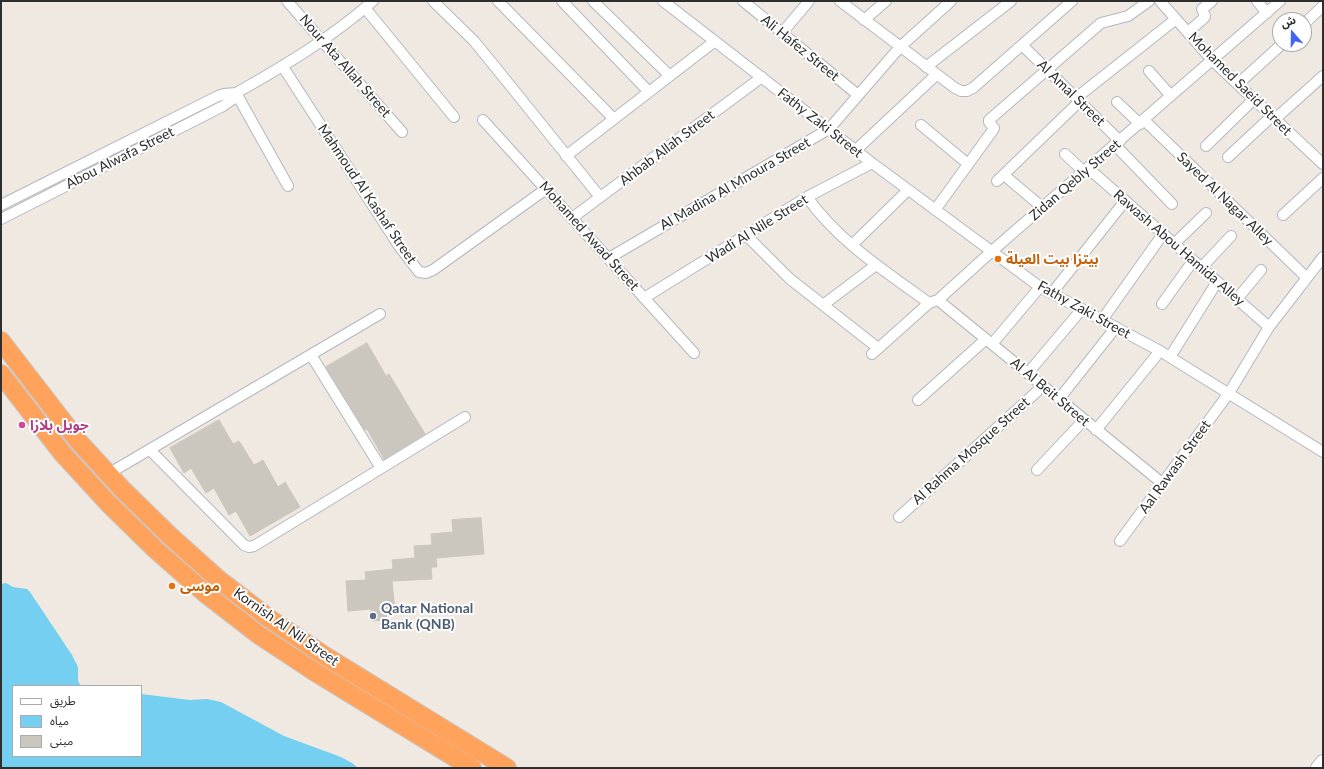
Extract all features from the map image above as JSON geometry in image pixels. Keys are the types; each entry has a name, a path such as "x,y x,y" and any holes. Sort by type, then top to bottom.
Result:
{"highway":[{"name":"Kornish Al Nil Street","path":"1,342 79,442 108,474 169,535 218,579 270,619 325,656 507,768"},
{"name":"Kornish Al Nil Street","path":"1,374 64,454 108,503 155,549 206,594 260,635 315,672 472,768"}],"street":[{"name":"Nour Ata Allah Street","path":"287,1 402,132"},
{"name":"Abou Alwafa Street","path":"1,205 218,96 236,93 283,67 322,40 373,1"},
{"path":"433,1 469,36 492,63 600,198"},
{"path":"498,1 614,119"},
{"path":"562,1 649,92"},
{"path":"593,1 670,76"},
{"name":"Fathy Zaki Street","path":"663,1 872,163 1040,287 1170,356 1323,452"},
{"name":"Ali Hafez Street","path":"743,1 858,95"},
{"path":"782,33 809,1"},
{"path":"840,1 936,75 961,91 967,91 973,88 1072,1"},
{"path":"864,20 886,1"},
{"name":"Al Madina Al Mnoura Street","path":"609,258 829,129 900,46 951,1"},
{"path":"926,67 1011,1"},
{"path":"935,210 994,129 988,122 989,120 1101,23 1128,16 1148,1"},
{"name":"Mohamed Saeid Street","path":"1160,1 1212,60 1273,117 1321,158"},
{"path":"1188,32 1205,17 1202,9 1212,1"},
{"path":"1257,1 1267,13"},
{"name":"Zidan Qebly Street","path":"823,305 875,351 1043,208 1280,1"},
{"path":"1312,16 1323,6"},
{"path":"365,8 454,117"},
{"path":"1043,208 1001,178 1078,100 1176,19"},
{"path":"566,156 715,41"},
{"name":"Al Amal Street","path":"1022,45 1078,100 1172,204"},
{"path":"1238,84 1273,52"},
{"name":"Mahmoud Al Kashaf Street","path":"283,67 399,246 420,272 426,273 433,270 546,189"},
{"path":"1149,71 1171,96"},
{"path":"856,150 936,75"},
{"path":"1228,157 1273,117 1323,76"},
{"name":"Ahbab Allah Street","path":"572,218 762,77"},
{"name":"Abou Alwafa Street","path":"1,219 223,106 233,99 236,93"},
{"path":"236,93 288,186"},
{"path":"1206,146 1254,99"},
{"name":"Sayed Al Nagar Alley","path":"1117,102 1142,122 1307,278"},
{"name":"Mohamed Awad Street","path":"484,120 694,353"},
{"path":"921,125 968,164"},
{"name":"Rawash Abou Hamida Alley","path":"1065,154 1125,200 1269,327"},
{"name":"Wadi Al Nile Street","path":"644,298 807,197 872,163"},
{"path":"1283,215 1323,178"},
{"path":"852,245 908,190"},
{"name":"Al Al Beit Street","path":"807,197 817,212 876,265 934,301 989,341 1162,484"},
{"path":"1052,293 1125,200"},
{"path":"1174,244 1206,213"},
{"path":"1102,320 1163,234"},
{"path":"746,235 790,279 823,305 876,265"},
{"path":"1162,304 1197,264 1231,236"},
{"path":"1229,393 1269,327 1323,257"},
{"path":"1237,299 1261,270"},
{"path":"1170,356 1217,282"},
{"path":"918,400 989,341 1040,287"},
{"path":"1028,373 1082,309"},
{"path":"108,474 380,314"},
{"path":"1059,399 1116,327"},
{"path":"1096,430 1160,351"},
{"path":"311,355 381,468"},
{"name":"Al Rahma Mosque Street","path":"899,517 1043,386"},
{"name":"Aal Rawash Street","path":"1120,541 1229,393"},
{"path":"150,450 244,545 249,547 254,546 465,417"},
{"path":"1037,470 1084,420"},
{"path":"1318,768 1323,762"}],"water":[{"path":"6,583 13,587 27,589 30,592 72,655 78,667 78,681 80,685 12,685 12,757 142,757 142,694 190,700 207,699 221,702 284,736 341,757 358,768 1,768 1,584"}],"building":[{"path":"367,343 386,376 389,374 425,434 384,459 367,429 365,430 326,367"},
{"path":"219,420 233,444 239,441 254,465 263,460 278,487 285,482 300,507 250,536 236,511 229,515 214,488 206,493 191,468 184,473 170,448"},
{"path":"481,518 484,554 436,558 437,567 431,567 432,579 392,581 395,611 386,611 387,620 372,621 371,609 348,611 346,581 366,580 365,572 393,569 392,560 415,558 414,546 432,545 431,534 453,532 452,520"}],"place":[{"name":"بيتزا بيت العيلة","path":"998,259"},
{"name":"جويل بلازا","path":"22,425"},
{"name":"موسى","path":"172,586"},
{"name":"Qatar National Bank (QNB)","path":"373,616"}]}
